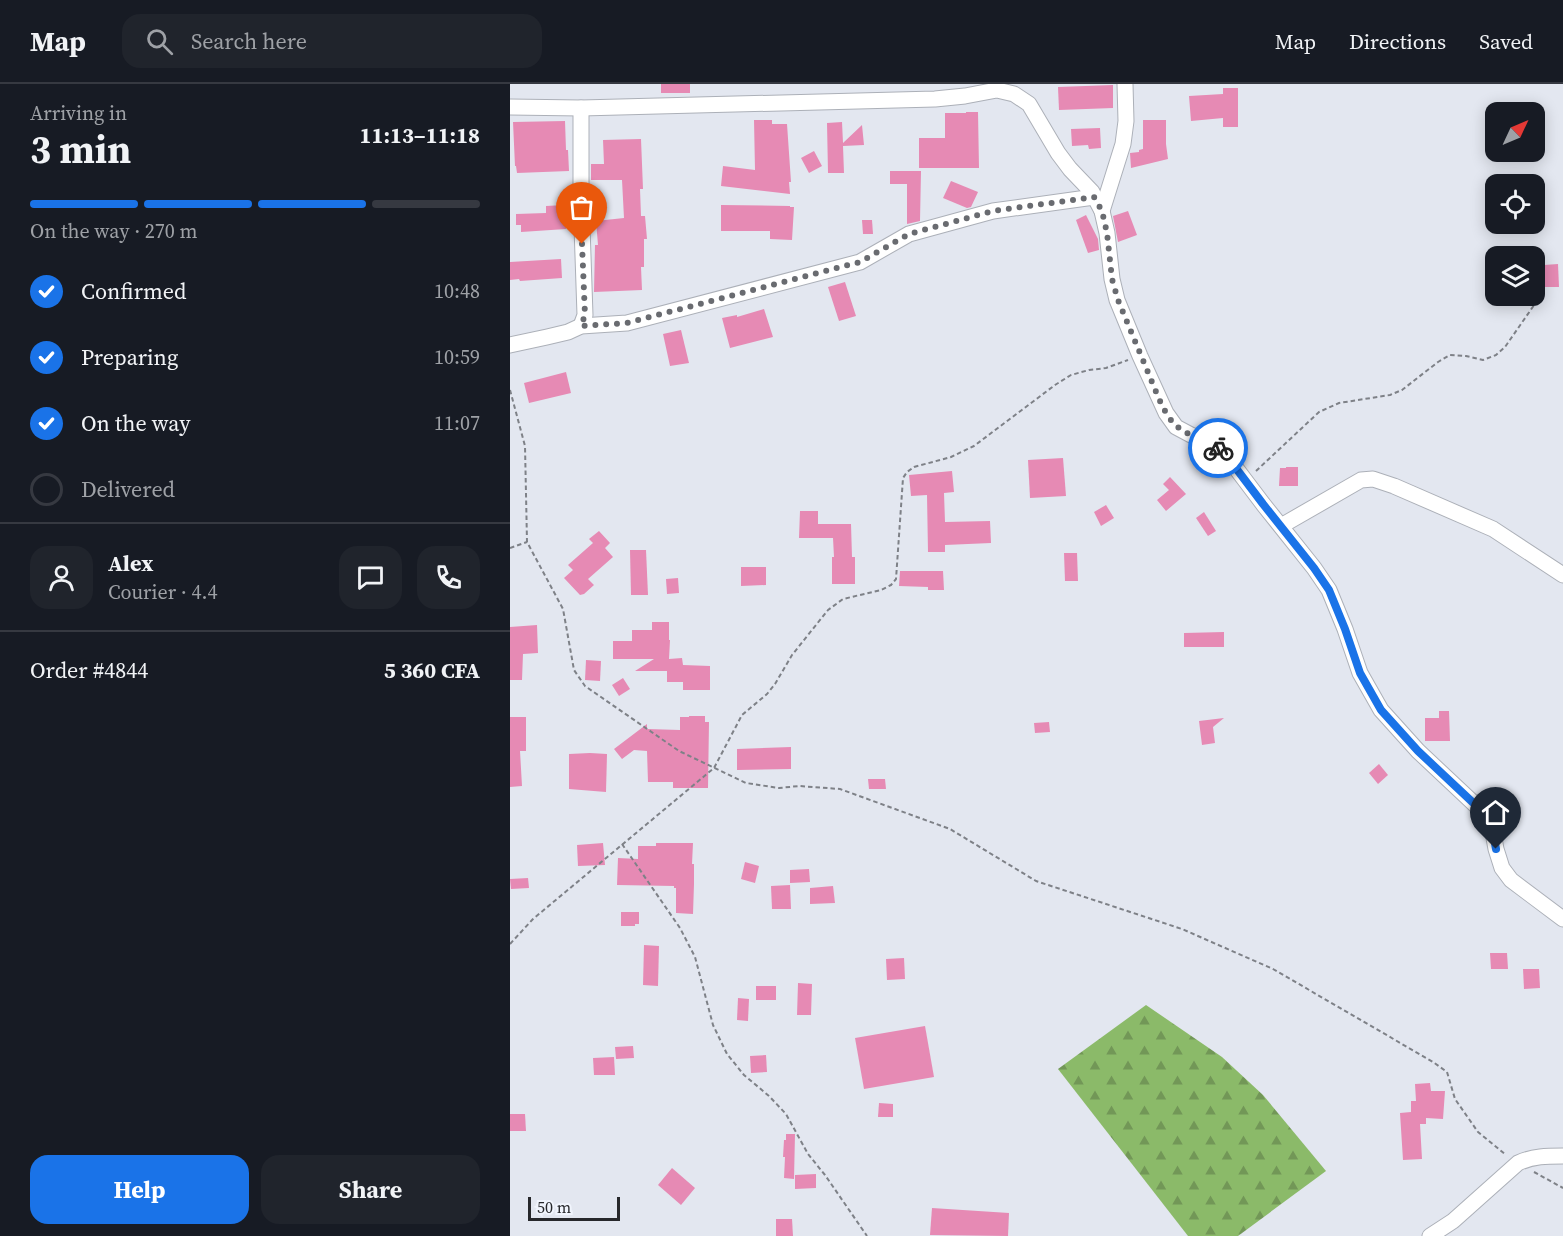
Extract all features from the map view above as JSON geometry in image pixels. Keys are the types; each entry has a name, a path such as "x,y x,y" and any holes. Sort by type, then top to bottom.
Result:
{"street":[{"path":"1102,211 1123,144 1126,121 1125,84"},
{"path":"510,107 581,108 935,99 965,96 997,87 1029,104 1058,153 1094,197 1102,211 1112,279 1118,300 1166,413 1176,427 1211,442 1226,455 1246,480 1329,590 1360,673 1381,710 1418,751 1484,813 1492,827 1502,868 1511,880 1563,920"},
{"path":"581,108 585,315 581,326"},
{"path":"510,345 568,332 581,326 627,323 860,262 909,234 993,211 1094,197"},
{"path":"1281,526 1361,480 1373,479 1493,529 1563,575"},
{"path":"1430,1236 1453,1221 1518,1163 1538,1156 1563,1156"}],"path":[{"path":"1246,480 1319,412 1339,403 1390,395 1402,390 1438,362 1450,356 1466,356 1483,360 1496,355 1505,347 1533,306"},
{"path":"510,944 533,919 714,768 742,715 775,684 792,654 828,610 843,599 881,590 891,585 896,579 903,478 907,472 914,467 951,457 974,446 1054,385 1071,375 1106,368 1140,356"},
{"path":"510,390 525,446 527,542 563,609 574,670 585,686 680,751 746,783 778,788 799,786 840,789 951,829 1036,881 1182,929 1273,969 1447,1072 1455,1099 1478,1132 1518,1163 1563,1188"},
{"path":"510,548 527,542"},
{"path":"622,844 680,928 695,957 713,1025 727,1054 744,1075 786,1114 808,1154 867,1236"}],"green space":[{"path":"1146,1005 1222,1057 1263,1095 1326,1171 1238,1236 1188,1236 1058,1069"}],"building":[{"path":"661,84 690,84 690,93 661,93"},
{"path":"1113,85 1113,108 1059,110 1058,87"},
{"path":"1223,88 1238,88 1238,127 1223,127 1223,118 1191,121 1189,96 1223,94"},
{"path":"978,112 979,168 919,168 919,138 945,138 945,113"},
{"path":"754,120 772,120 772,124 787,124 790,194 721,186 723,166 755,170"},
{"path":"1143,120 1166,120 1168,159 1131,168 1130,153 1143,149"},
{"path":"565,121 569,171 517,173 513,122"},
{"path":"842,122 843,143 862,125 864,145 843,146 844,173 828,173 827,123"},
{"path":"1100,128 1101,148 1089,149 1088,145 1072,146 1071,129"},
{"path":"641,139 643,189 640,189 641,216 645,216 647,239 644,239 644,267 641,267 642,290 594,292 595,245 598,245 596,221 624,218 622,180 591,180 591,164 604,164 603,140"},
{"path":"814,151 822,166 809,173 801,158"},
{"path":"890,171 921,171 920,221 907,224 907,184 890,184"},
{"path":"951,181 978,192 971,207 967,208 943,198"},
{"path":"565,205 566,229 521,232 521,225 516,225 516,214 546,213 546,206"},
{"path":"721,205 794,207 792,240 770,239 770,231 721,231"},
{"path":"1128,211 1137,235 1118,242 1113,216"},
{"path":"1086,215 1098,239 1099,250 1088,253 1076,220"},
{"path":"862,220 872,220 873,234 863,234"},
{"path":"561,259 562,278 510,280 510,262"},
{"path":"1558,264 1559,287 1545,287 1545,265"},
{"path":"845,282 856,316 839,321 828,287"},
{"path":"764,309 773,337 730,348 722,318 737,315 737,317"},
{"path":"681,330 689,363 670,366 663,334"},
{"path":"566,372 571,393 529,403 524,383"},
{"path":"1063,458 1066,496 1030,498 1028,460"},
{"path":"1298,467 1298,486 1279,486 1280,468"},
{"path":"952,471 954,492 944,493 945,522 990,521 991,543 945,545 945,552 928,552 927,495 911,496 909,475"},
{"path":"1170,477 1186,494 1166,511 1157,500 1169,490 1163,484"},
{"path":"1106,505 1114,518 1101,526 1094,512"},
{"path":"800,511 818,511 818,524 851,524 855,584 832,584 833,538 799,538"},
{"path":"1204,512 1216,531 1208,536 1196,518"},
{"path":"599,531 610,543 605,548 613,557 588,579 594,585 580,595 564,578 573,570 568,565 593,543 589,539"},
{"path":"630,550 646,550 648,595 631,595"},
{"path":"1064,553 1077,553 1078,581 1065,581"},
{"path":"741,567 766,567 766,585 741,586"},
{"path":"900,571 943,571 944,590 899,586"},
{"path":"678,578 679,593 667,594 666,579"},
{"path":"652,622 669,622 669,659 682,658 683,665 710,666 710,690 683,690 683,682 667,682 667,671 635,671 654,659 613,659 613,641 632,641 632,630 652,630"},
{"path":"537,625 538,653 523,654 522,680 510,680 510,627"},
{"path":"1224,632 1224,647 1184,647 1184,633"},
{"path":"586,660 601,661 600,681 585,680"},
{"path":"623,678 630,689 619,696 612,685"},
{"path":"1439,711 1449,711 1450,741 1425,741 1425,718 1439,718"},
{"path":"705,716 705,722 709,722 708,788 673,788 673,782 648,782 647,751 634,750 622,759 614,749 647,724 647,729 680,730 680,717"},
{"path":"510,717 526,717 526,751 520,751 522,786 510,787"},
{"path":"1224,718 1213,727 1215,743 1202,745 1199,721"},
{"path":"1049,722 1050,732 1035,733 1034,723"},
{"path":"791,747 791,769 737,770 737,749"},
{"path":"569,754 607,754 606,792 569,789"},
{"path":"1379,764 1388,775 1378,784 1369,773"},
{"path":"868,779 885,779 886,789 869,789"},
{"path":"603,843 605,865 578,866 577,845"},
{"path":"656,843 693,843 693,914 676,913 676,888 674,886 617,885 618,858 638,859 638,846 656,846"},
{"path":"745,862 759,866 755,883 741,879"},
{"path":"809,869 810,882 790,883 790,870"},
{"path":"528,878 529,888 511,889 510,879"},
{"path":"790,885 791,909 772,909 771,886"},
{"path":"833,886 835,903 810,904 810,888"},
{"path":"621,912 639,912 639,924 621,926"},
{"path":"644,945 659,946 658,986 643,985"},
{"path":"1490,953 1507,953 1508,969 1491,969"},
{"path":"904,958 905,979 887,980 886,959"},
{"path":"1523,969 1539,969 1540,988 1524,989"},
{"path":"798,983 812,984 811,1015 797,1015"},
{"path":"756,986 776,986 776,1000 756,1000"},
{"path":"738,998 749,999 748,1021 737,1020"},
{"path":"925,1026 934,1077 864,1089 855,1038"},
{"path":"633,1046 634,1058 616,1059 615,1047"},
{"path":"766,1055 767,1072 751,1073 750,1056"},
{"path":"614,1057 615,1075 594,1075 593,1058"},
{"path":"1430,1083 1431,1091 1445,1091 1443,1119 1426,1118 1426,1124 1420,1124 1422,1159 1403,1160 1400,1113 1411,1112 1411,1101 1416,1101 1415,1084"},
{"path":"879,1103 893,1104 893,1117 878,1117"},
{"path":"510,1114 525,1114 526,1131 510,1131"},
{"path":"786,1134 795,1134 794,1179 784,1178 785,1157 783,1157"},
{"path":"672,1168 695,1188 681,1205 658,1185"},
{"path":"816,1174 816,1188 795,1189 795,1175"},
{"path":"932,1208 1009,1213 1008,1236 930,1235"},
{"path":"776,1219 792,1219 793,1236 776,1236"}],"way so far":[{"path":"582,244 585,315 581,326 627,323 860,262 909,234 993,211 1094,197 1102,211 1112,279 1118,300 1159,399 1176,427 1211,442 1218,448"}],"route":[{"path":"1218,448 1246,480 1329,590 1360,673 1381,710 1418,751 1484,813 1492,827 1496,849"}]}
